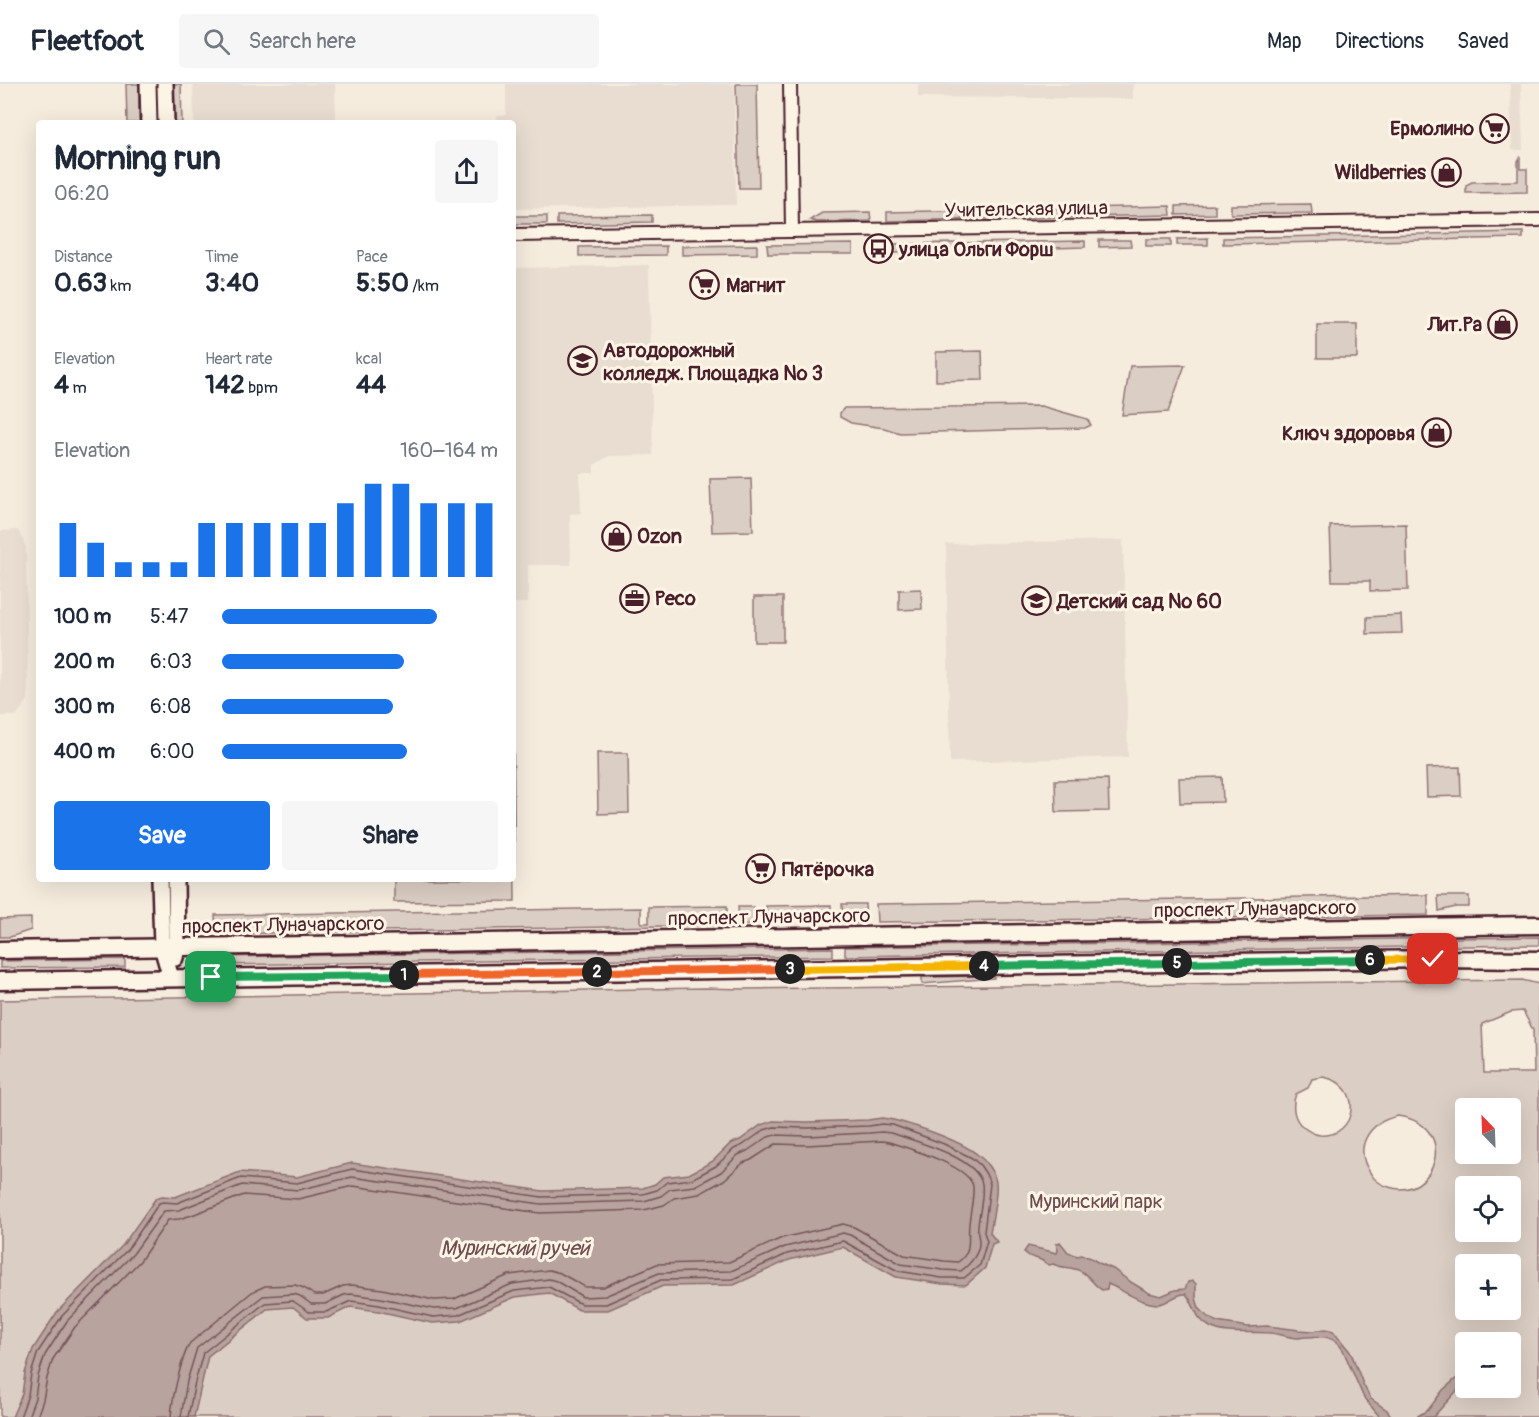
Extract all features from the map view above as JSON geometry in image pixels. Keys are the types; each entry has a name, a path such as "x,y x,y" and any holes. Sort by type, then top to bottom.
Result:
{"main road":[{"name":"проспект Луначарского","path":"0,950 1539,925"},
{"path":"0,981 1433,959 1539,960"}],"street":[{"path":"148,84 148,120"},
{"path":"165,84 166,120"},
{"path":"790,84 792,231"},
{"name":"Учительская улица","path":"516,235 1539,220"},
{"path":"160,882 171,978"},
{"path":"169,947 176,882"}],"shaded area":[{"path":"193,84 335,84 336,119 365,119 365,120 194,120"},
{"path":"506,84 734,84 736,205 516,209 516,120 497,120 497,116 506,115"},
{"path":"918,84 1133,84 1133,99 918,97"},
{"path":"1510,84 1521,84 1523,150 1512,150"},
{"name":"Автодорожный колледж. Площадка № 3","path":"649,265 653,455 609,456 594,465 594,473 580,473 581,513 570,514 571,565 528,565 528,603 516,603 516,268"},
{"path":"18,530 26,547 28,700 16,716 0,716 0,531"},
{"name":"Детский сад № 60","path":"1123,540 1128,757 950,762 946,544"}],"green space":[{"path":"126,84 139,84 139,120 127,120"},
{"path":"174,84 181,84 182,120 175,120"},
{"path":"736,84 757,84 759,188 739,188"},
{"path":"1520,158 1520,169 1527,169 1527,192 1466,193 1466,185 1472,182 1518,181"},
{"path":"1311,204 1312,213 1231,214 1231,205"},
{"path":"1215,205 1215,214 1176,215 1176,206"},
{"path":"1170,206 1171,215 887,221 887,212"},
{"path":"870,212 871,221 817,222 810,220 822,213"},
{"path":"652,215 652,222 557,224 557,216"},
{"path":"516,216 547,216 547,224 516,224"},
{"path":"1523,232 1523,238 1223,244 1223,238"},
{"path":"1208,238 1208,245 1177,245 1177,239"},
{"path":"1146,239 1171,239 1171,246 1146,246"},
{"path":"1099,240 1130,240 1131,246 1099,247"},
{"path":"1085,241 1085,247 892,253 892,244"},
{"path":"853,244 853,254 768,254 767,245"},
{"path":"757,245 757,254 682,255 682,246"},
{"path":"666,246 666,255 579,256 579,247"},
{"path":"1317,324 1357,324 1357,358 1317,358"},
{"path":"982,351 983,380 936,381 936,352"},
{"path":"1185,365 1168,412 1122,415 1130,366"},
{"path":"1041,406 1087,419 1091,425 1085,428 900,433 851,423 840,417 844,408"},
{"path":"751,478 753,531 712,532 710,479"},
{"path":"1406,524 1408,590 1370,591 1370,581 1332,581 1330,526"},
{"path":"921,589 922,609 899,610 899,590"},
{"path":"754,597 783,597 783,642 754,642"},
{"path":"1401,615 1402,633 1367,634 1367,617"},
{"path":"597,753 628,753 629,813 598,814"},
{"path":"1460,767 1461,796 1427,797 1426,768"},
{"path":"1222,777 1223,802 1180,803 1179,778"},
{"path":"1108,779 1109,811 1056,812 1055,780"},
{"path":"394,882 515,882 515,901 394,902"},
{"path":"1428,895 1428,915 877,922 876,904"},
{"path":"1438,896 1469,896 1469,907 1439,911"},
{"path":"842,904 865,904 866,923 843,923"},
{"path":"831,905 831,917 766,919 766,906"},
{"path":"727,906 727,913 719,925 216,934 215,915 641,908 641,923 649,923 649,907"},
{"path":"738,907 754,907 754,925 744,925 739,918"},
{"path":"31,918 31,930 10,937 0,937 0,919"},
{"path":"1539,937 1539,945 845,956 845,947"},
{"path":"833,948 833,956 218,965 217,957"},
{"path":"125,959 125,967 0,968 0,961"},
{"path":"994,976 994,978 922,984 922,977"},
{"name":"Муринский парк","path":"1522,980 1539,984 1539,1417 0,1417 0,1000 705,988","holes":["1523,1011 1533,1030 1534,1073 1484,1073 1482,1024 1511,1012","1323,1077 1336,1082 1345,1089 1350,1099 1351,1110 1348,1120 1342,1128 1332,1134 1314,1134 1300,1124 1295,1114 1296,1094 1308,1088 1312,1079","1398,1116 1418,1122 1430,1133 1435,1146 1434,1160 1429,1174 1419,1184 1405,1189 1389,1187 1379,1182 1366,1164 1363,1154 1366,1137 1379,1124"]}],"water":[{"name":"Муринский ручей","path":"882,1118 918,1127 959,1143 981,1157 993,1174 996,1193 990,1233 997,1242 992,1244 985,1268 966,1285 896,1277 843,1247 789,1260 734,1285 663,1286 608,1310 579,1310 549,1293 515,1297 460,1321 432,1323 350,1307 328,1318 307,1318 293,1307 267,1309 208,1356 194,1417 12,1417 22,1394 25,1373 33,1349 57,1312 123,1245 156,1198 175,1197 240,1172 297,1177 352,1163 543,1191 643,1188 655,1184 663,1177 689,1174 713,1161 730,1144 740,1140 761,1125 773,1121 807,1122"},
{"path":"1060,1242 1068,1252 1091,1258 1113,1269 1149,1293 1161,1296 1175,1290 1185,1289 1188,1282 1193,1281 1196,1284 1199,1308 1217,1322 1248,1327 1268,1326 1333,1331 1351,1353 1371,1399 1387,1410 1392,1417 1380,1417 1364,1398 1343,1350 1332,1339 1317,1336 1297,1338 1270,1333 1217,1330 1201,1320 1186,1294 1159,1304 1146,1302 1108,1284 1107,1289 1102,1290 1082,1272 1053,1264 1049,1265 1024,1252 1028,1246 1057,1253 1056,1244"},
{"path":"1455,1380 1455,1393 1433,1417 1416,1417 1428,1410 1443,1390"}],"place":[{"name":"Ермолино","path":"1495,128"},
{"name":"Wildberries","path":"1447,172"},
{"name":"улица Ольги Форш","path":"878,249"},
{"name":"Магнит","path":"705,285"},
{"name":"Лит.Ра","path":"1503,324"},
{"name":"Автодорожный колледж. Площадка № 3","path":"582,361"},
{"name":"Ключ здоровья","path":"1436,433"},
{"name":"Ozon","path":"616,536"},
{"name":"Ресо","path":"634,598"},
{"name":"Детский сад № 60","path":"1036,601"},
{"name":"Пятёрочка","path":"761,869"}],"route":[{"path":"211,977 1433,959"}]}
